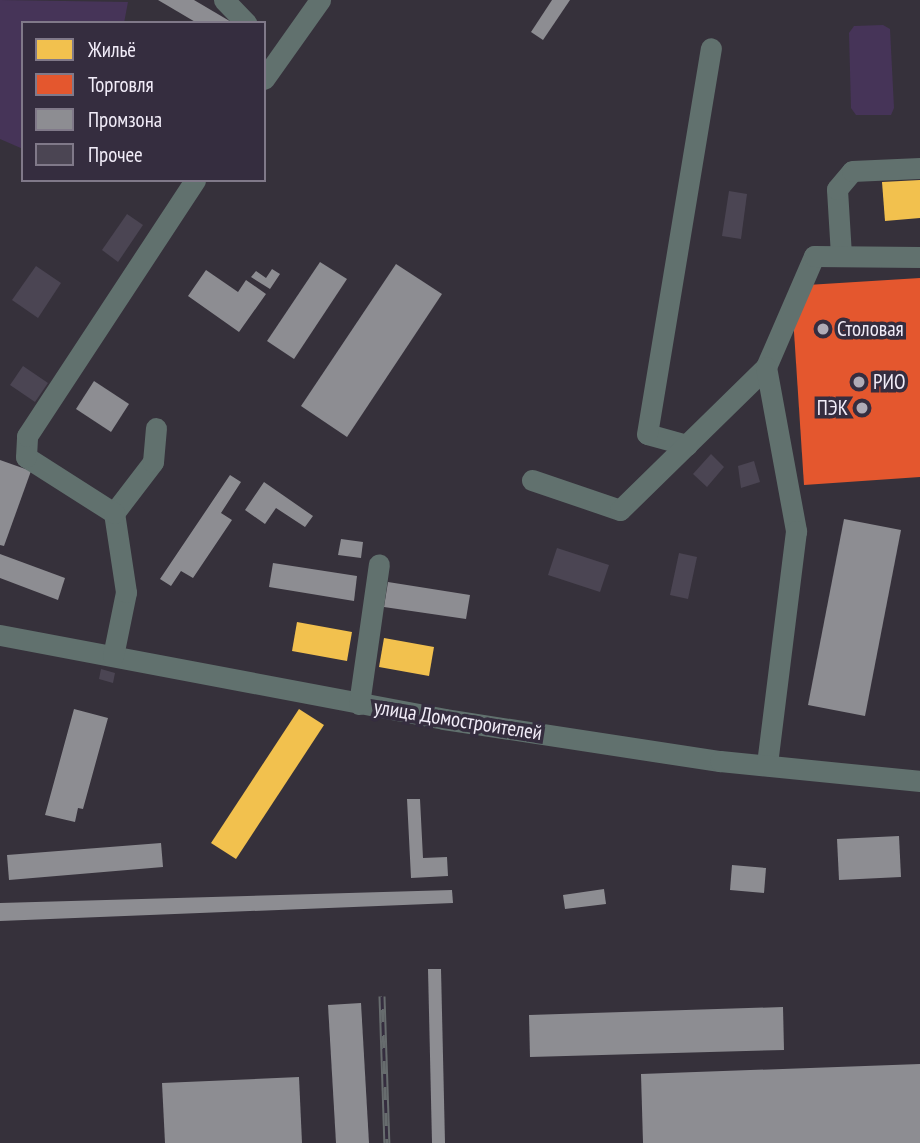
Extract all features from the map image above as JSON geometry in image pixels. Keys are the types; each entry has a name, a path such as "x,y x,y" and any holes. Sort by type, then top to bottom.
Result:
{"street":[{"path":"224,0 244,21"},
{"path":"267,68 320,0"},
{"path":"687,445 647,434 711,48"},
{"path":"841,255 837,189 852,171 920,168"},
{"path":"114,513 26,457 27,436 194,182"},
{"path":"532,480 620,510 766,367 814,256 920,257"},
{"path":"766,367 796,531 767,765"},
{"path":"113,656 126,592 114,513 153,462 156,428"},
{"path":"359,704 379,564"},
{"name":"улица Домостроителей","path":"0,635 359,704 767,765 920,781"}],"shaded area":[{"path":"0,0 128,2 124,21 21,21 21,148 0,139"},
{"path":"883,25 890,29 894,108 891,115 856,115 851,108 849,33 854,26"}],"building: Жильё":[{"path":"920,180 920,218 885,221 882,182"},
{"path":"297,622 352,632 347,661 292,651"},
{"path":"384,638 434,647 429,676 379,667"},
{"path":"299,709 324,725 236,859 211,843"}],"building: Торговля":[{"name":"РИО","path":"920,278 920,477 804,485 791,286"}],"building: Промзона":[{"path":"158,0 194,0 230,21 194,21"},
{"path":"552,0 570,0 543,40 531,32"},
{"path":"320,262 347,279 294,359 267,341"},
{"path":"396,264 442,294 347,437 301,406"},
{"path":"272,269 280,274 270,289 251,277 256,271 266,278"},
{"path":"206,270 238,292 246,280 266,294 239,332 188,296"},
{"path":"94,381 129,404 111,432 76,409"},
{"path":"0,460 31,471 4,546 0,545"},
{"path":"230,475 241,482 221,513 232,520 193,578 181,571 171,586 160,579"},
{"path":"264,482 313,516 305,527 276,508 265,524 245,510"},
{"path":"844,519 901,530 865,716 808,705"},
{"path":"341,539 363,542 361,558 338,555"},
{"path":"0,554 65,578 58,600 0,578"},
{"path":"273,563 357,576 354,601 269,587"},
{"path":"388,582 470,595 466,619 384,607"},
{"path":"74,709 108,718 83,809 78,808 75,822 45,815"},
{"path":"407,799 420,799 423,858 447,857 448,876 411,878"},
{"path":"899,836 901,877 839,880 837,839"},
{"path":"161,843 163,867 9,880 7,855"},
{"path":"732,865 766,868 764,893 730,890"},
{"path":"604,889 606,904 565,909 563,895"},
{"path":"452,890 453,903 0,921 0,903"},
{"path":"428,969 441,969 445,1143 432,1143"},
{"path":"361,1003 369,1143 336,1143 328,1005"},
{"path":"783,1007 784,1050 530,1057 529,1015"},
{"path":"920,1064 920,1143 643,1143 641,1074"},
{"path":"299,1077 302,1143 165,1143 162,1083"}],"building: Прочее":[{"path":"729,191 747,194 741,239 722,236"},
{"path":"127,214 143,225 118,262 102,250"},
{"path":"36,266 61,283 38,318 12,300"},
{"path":"23,366 48,383 35,402 10,385"},
{"path":"711,454 724,467 707,487 693,474"},
{"path":"754,461 760,482 741,488 738,466"},
{"path":"557,548 609,565 600,592 548,575"},
{"path":"679,553 697,557 688,599 670,595"},
{"path":"101,669 115,673 113,683 99,679"}],"railway":[{"path":"382,996 387,1143"}],"place":[{"name":"Столовая","path":"823,329"},
{"name":"РИО","path":"859,382"},
{"name":"ПЭК","path":"862,408"}]}
